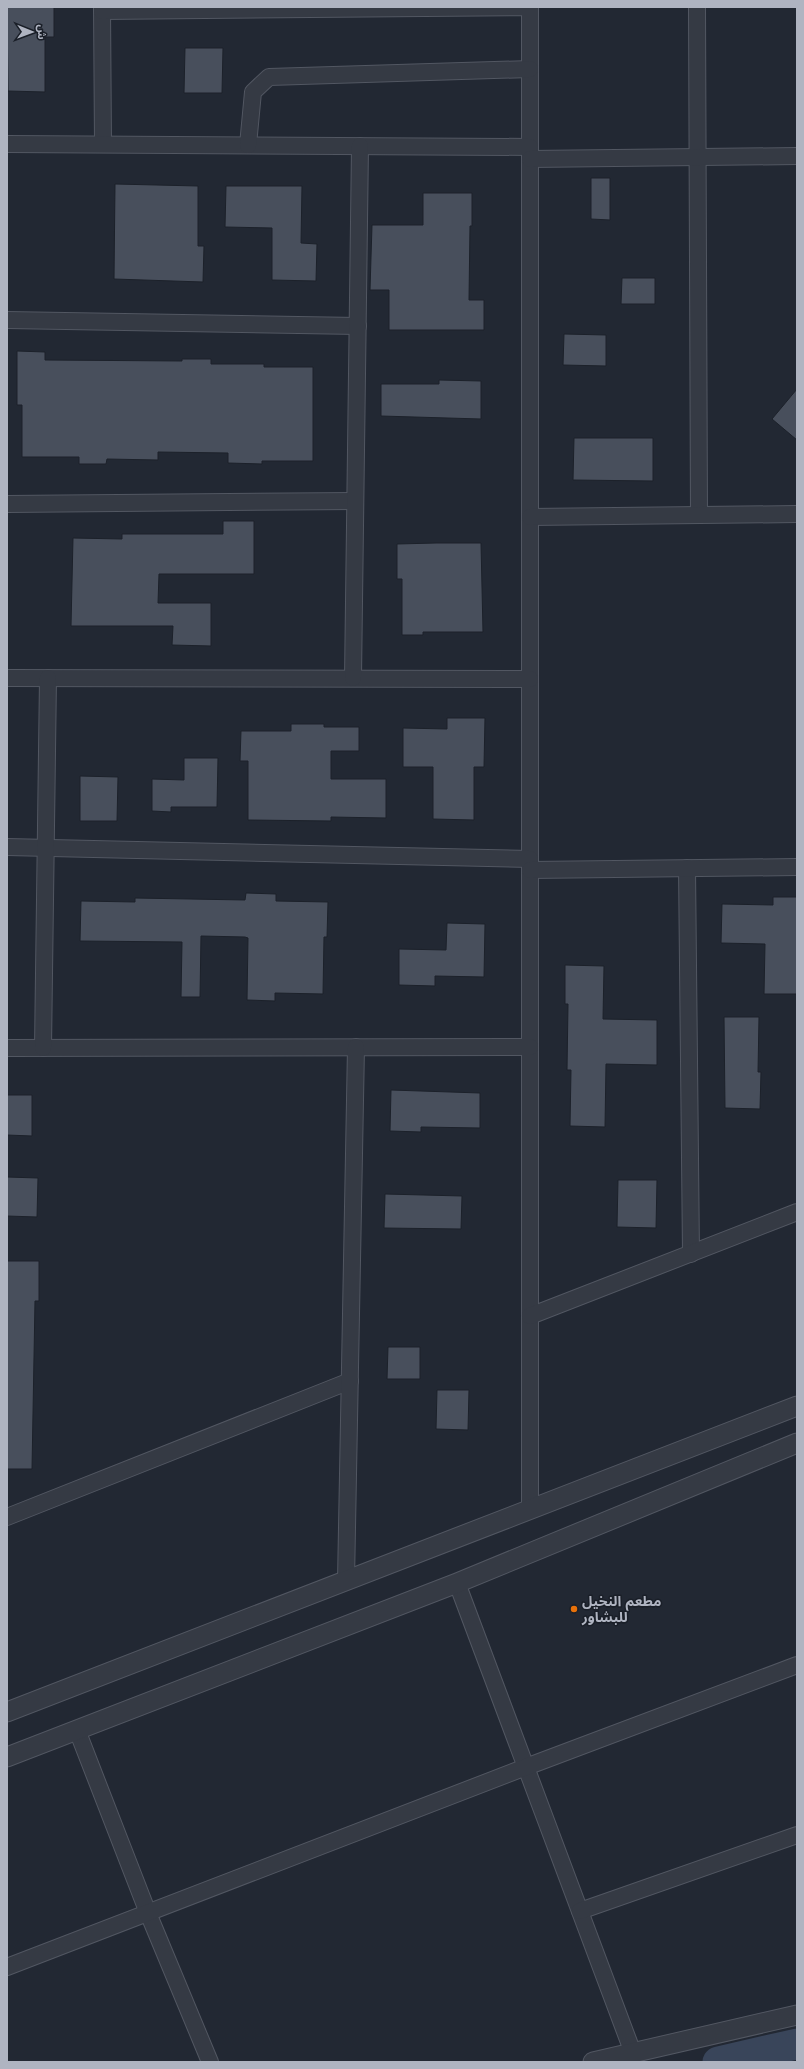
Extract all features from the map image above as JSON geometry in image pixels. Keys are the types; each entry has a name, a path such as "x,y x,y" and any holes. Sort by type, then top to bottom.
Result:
{"street":[{"path":"103,144 102,9 530,7 530,1509"},
{"path":"697,7 699,515"},
{"path":"248,145 253,92 269,77 530,69"},
{"path":"7,144 360,146 530,153 698,157 797,156"},
{"path":"353,678 360,146"},
{"path":"7,320 358,326"},
{"path":"7,504 355,501"},
{"path":"530,517 797,514"},
{"path":"7,678 530,679"},
{"path":"44,1048 48,678"},
{"path":"7,847 687,868 797,867"},
{"path":"687,868 691,1254"},
{"path":"346,1581 356,1047"},
{"path":"7,1048 530,1047"},
{"path":"530,1316 797,1212"},
{"path":"7,1517 350,1381"},
{"path":"7,1712 797,1406"},
{"path":"7,1757 458,1583 797,1443"},
{"path":"458,1583 633,2053"},
{"path":"7,1967 526,1767 797,1665"},
{"path":"76,1730 148,1913 210,2062"},
{"path":"580,1910 797,1835"},
{"path":"593,2062 797,2015"}],"building":[{"path":"7,7 54,7 54,37 45,37 45,92 8,91"},
{"path":"185,48 223,48 222,93 184,93"},
{"path":"591,178 610,178 610,220 591,219"},
{"path":"115,184 198,186 198,246 204,246 203,282 114,279"},
{"path":"226,186 302,186 301,243 317,244 316,281 272,280 272,228 225,227"},
{"path":"423,193 472,193 469,300 484,300 484,330 389,330 389,290 370,290 372,225 423,225"},
{"path":"622,278 655,278 655,304 621,304"},
{"path":"564,334 606,335 606,366 563,365"},
{"path":"17,351 45,352 45,360 182,361 182,359 211,359 211,364 264,364 264,367 313,367 313,461 262,461 262,464 228,463 228,453 158,452 158,460 107,459 106,464 79,464 79,457 22,457 22,405 17,405"},
{"path":"439,380 481,381 481,419 381,416 381,384 439,384"},
{"path":"797,389 797,440 772,419"},
{"path":"574,438 653,438 653,481 573,480"},
{"path":"223,521 254,521 254,574 159,574 158,603 211,603 211,646 172,645 173,626 71,626 73,538 122,539 122,534 223,534"},
{"path":"481,543 483,632 423,632 423,635 402,635 402,579 397,579 397,544"},
{"path":"447,718 485,718 484,767 474,767 474,820 433,819 433,767 403,767 403,728 447,729"},
{"path":"291,724 324,724 324,727 359,727 359,751 331,751 331,779 386,779 386,818 331,817 331,821 248,820 248,761 240,761 241,731 291,731"},
{"path":"184,758 218,758 217,807 171,807 171,812 152,811 152,779 184,780"},
{"path":"80,776 118,777 117,821 80,821"},
{"path":"246,893 276,894 276,901 328,902 327,937 324,937 323,994 275,993 275,1001 247,1000 248,938 245,937 201,936 200,997 181,997 182,942 80,941 81,901 135,902 135,898 245,900"},
{"path":"773,897 797,897 797,994 764,994 765,944 721,943 722,904 773,905"},
{"path":"447,923 485,924 484,977 435,976 435,986 399,985 399,949 446,950"},
{"path":"565,965 604,966 603,1019 657,1020 657,1065 606,1064 605,1127 570,1126 571,1070 567,1070 568,1004 565,1004"},
{"path":"724,1017 759,1017 758,1072 761,1072 760,1109 725,1108"},
{"path":"391,1090 480,1093 480,1128 421,1127 421,1132 390,1131"},
{"path":"7,1095 32,1095 32,1136 7,1135"},
{"path":"7,1177 38,1178 37,1217 7,1216"},
{"path":"618,1180 657,1180 656,1228 617,1227"},
{"path":"385,1194 462,1196 461,1229 384,1228"},
{"path":"7,1261 39,1261 39,1301 35,1301 32,1469 7,1469"},
{"path":"388,1347 420,1347 420,1379 387,1379"},
{"path":"437,1390 469,1390 468,1430 436,1429"}],"waterway":[{"path":"718,2062 797,2044"}],"place":[{"name":"مطعم النخيل للبشاور","path":"574,1609"}]}
